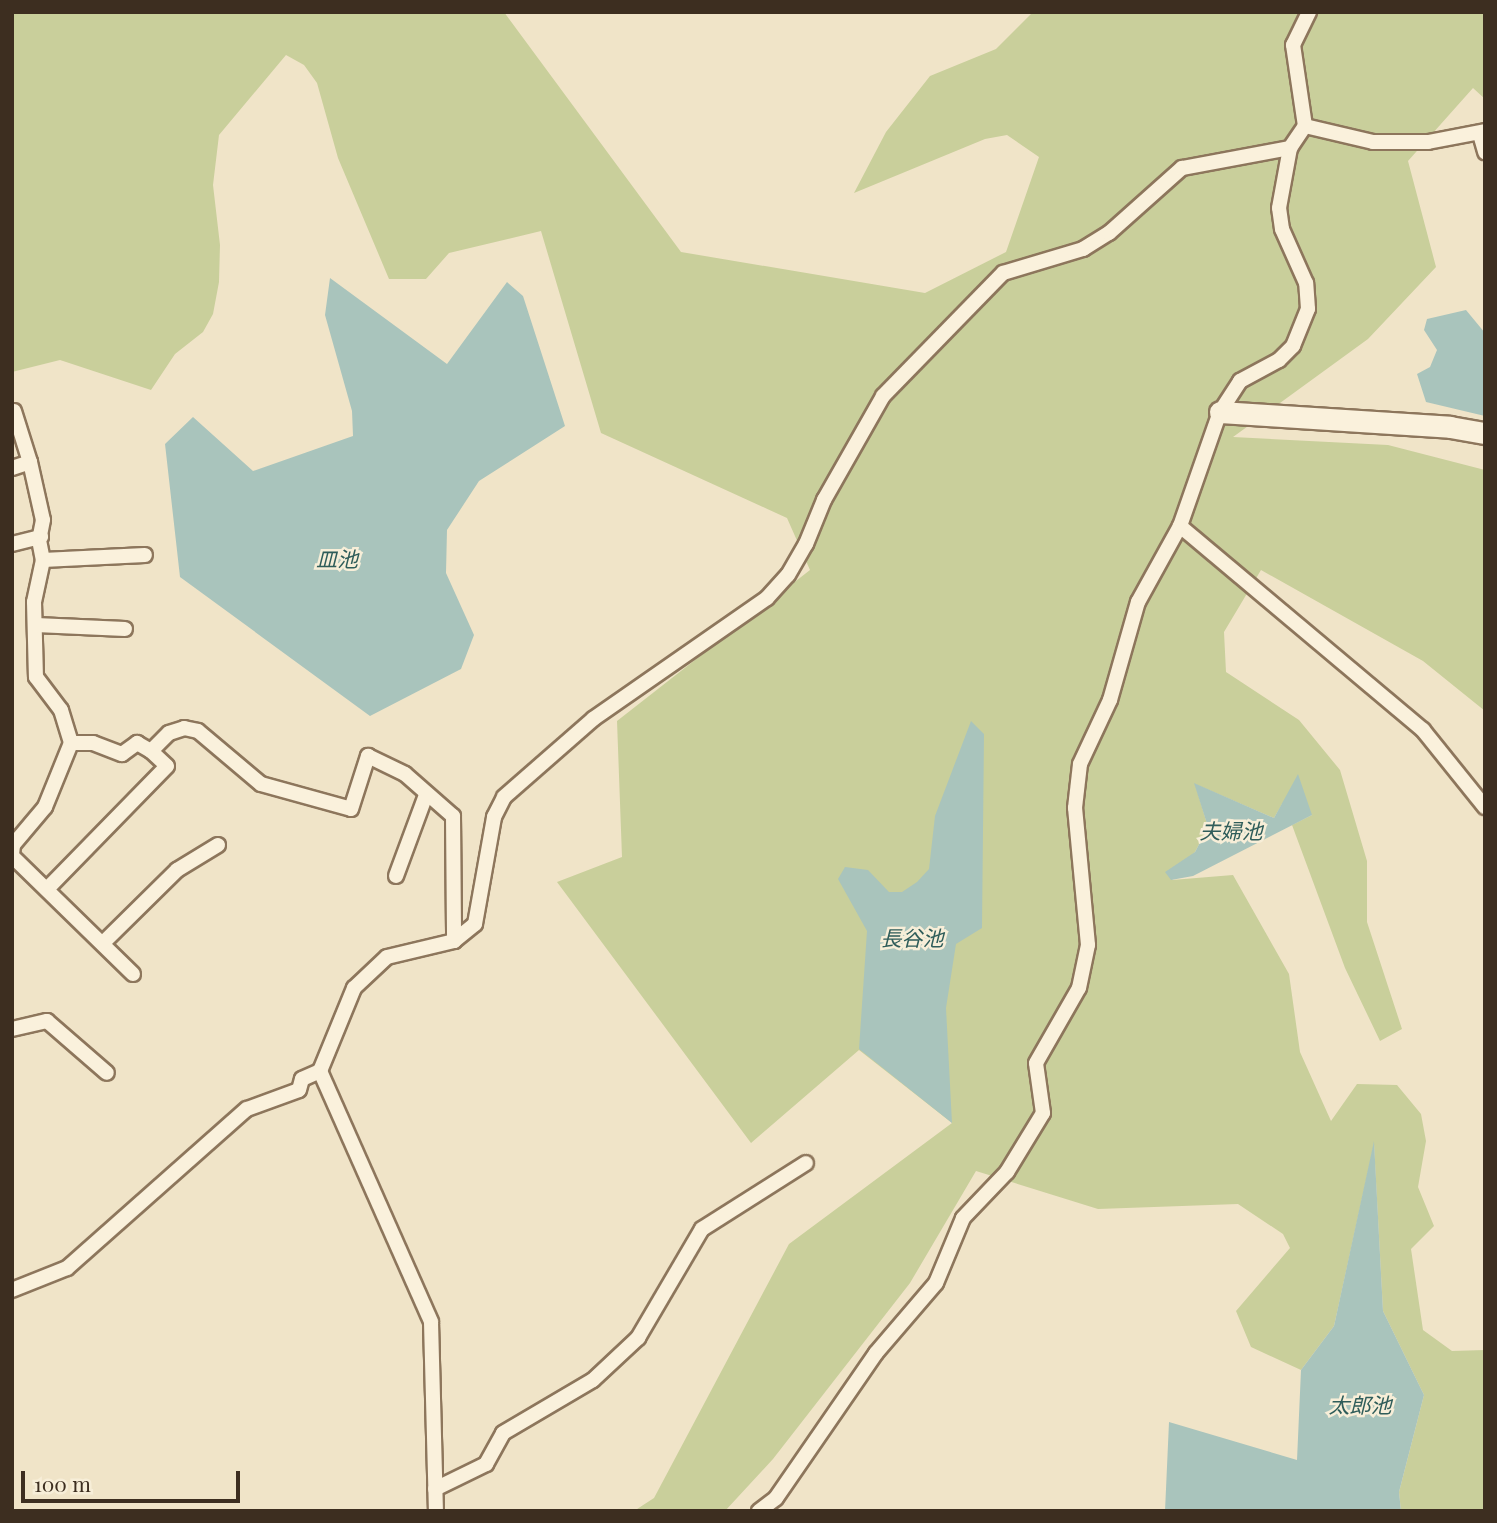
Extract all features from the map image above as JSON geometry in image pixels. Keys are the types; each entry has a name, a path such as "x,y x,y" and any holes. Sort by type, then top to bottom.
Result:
{"street":[{"path":"759,1511 776,1498 876,1353 936,1283 963,1218 1007,1172 1043,1113 1036,1063 1079,988 1088,945 1075,780 1110,700 1138,602 1180,526 1220,412 1240,381 1279,359 1293,346 1308,309 1306,283 1282,229 1279,208 1290,148 1305,125 1293,45 1309,12"},
{"path":"1305,125 1373,142 1428,142 1460,133 1482,133 1485,152"},
{"path":"12,1290 67,1268 247,1109 299,1090 302,1079 320,1071 363,978 387,957 454,941 475,923 494,817 504,797 593,719 767,598 788,575 806,544 824,500 883,396 1003,274 1083,249 1109,233 1182,168 1290,148"},
{"path":"14,411 30,462 43,520 43,560 34,602 36,677 61,710 71,743 45,807 13,844 12,855 133,974"},
{"path":"1220,412 1450,427 1485,433"},
{"path":"12,468 30,462"},
{"path":"1180,526 1423,730 1485,807"},
{"path":"12,544 41,537"},
{"path":"43,560 145,555"},
{"path":"36,625 125,629"},
{"path":"151,751 169,733 184,728 198,731 261,784 351,809 368,756 405,774 453,816 454,941"},
{"path":"48,888 167,766 151,751 137,743 122,754 93,743 71,743"},
{"path":"396,876 426,795"},
{"path":"103,943 177,870 218,845"},
{"path":"12,1029 47,1021 107,1073"},
{"path":"320,1071 431,1322 436,1511"},
{"path":"435,1489 485,1464 503,1433 593,1380 638,1338 702,1229 806,1163"}],"green space":[{"path":"12,12 504,12 681,252 925,293 1006,252 1039,157 1007,135 985,139 854,193 886,132 930,76 996,49 1033,12 1485,12 1485,99 1473,88 1408,161 1436,267 1368,339 1233,437 1388,445 1485,470 1485,711 1423,661 1261,570 1224,632 1226,672 1299,720 1340,770 1367,861 1367,922 1402,1029 1380,1041 1345,968 1292,825 1312,815 1282,804 1274,818 1195,784 1208,827 1195,852 1172,880 1233,875 1289,974 1300,1052 1331,1121 1357,1084 1397,1085 1421,1114 1426,1141 1418,1187 1434,1226 1411,1249 1423,1330 1452,1351 1485,1350 1485,1511 1401,1511 1399,1492 1424,1395 1383,1311 1374,1144 1334,1326 1301,1370 1251,1347 1236,1311 1290,1248 1283,1234 1238,1204 1098,1209 976,1171 910,1283 773,1459 725,1511 634,1511 654,1498 789,1244 952,1123 859,1050 751,1143 557,882 622,857 617,721 810,570 787,518 601,433 541,231 449,253 426,279 389,279 338,158 317,83 304,65 286,55 219,135 213,185 220,245 219,282 213,314 203,332 175,354 151,390 60,360 12,372"}],"water":[{"name":"皿池","path":"330,278 447,364 507,282 523,296 565,426 479,481 447,530 446,573 474,635 461,669 370,716 180,577 165,444 193,417 253,471 353,436 352,411 325,315"},
{"path":"1466,310 1485,333 1485,416 1426,402 1417,374 1430,367 1437,350 1424,330 1427,319"},
{"name":"長谷池","path":"971,721 984,734 982,928 956,944 946,1008 952,1123 859,1049 867,931 838,879 845,867 868,870 889,892 902,892 917,882 929,869 935,816"},
{"name":"夫婦池","path":"1298,774 1312,815 1193,876 1171,880 1165,872 1195,852 1208,827 1194,783 1274,818"},
{"name":"太郎池","path":"1374,1141 1383,1311 1424,1395 1399,1492 1401,1511 1165,1511 1169,1422 1297,1460 1301,1370 1334,1326"}]}
